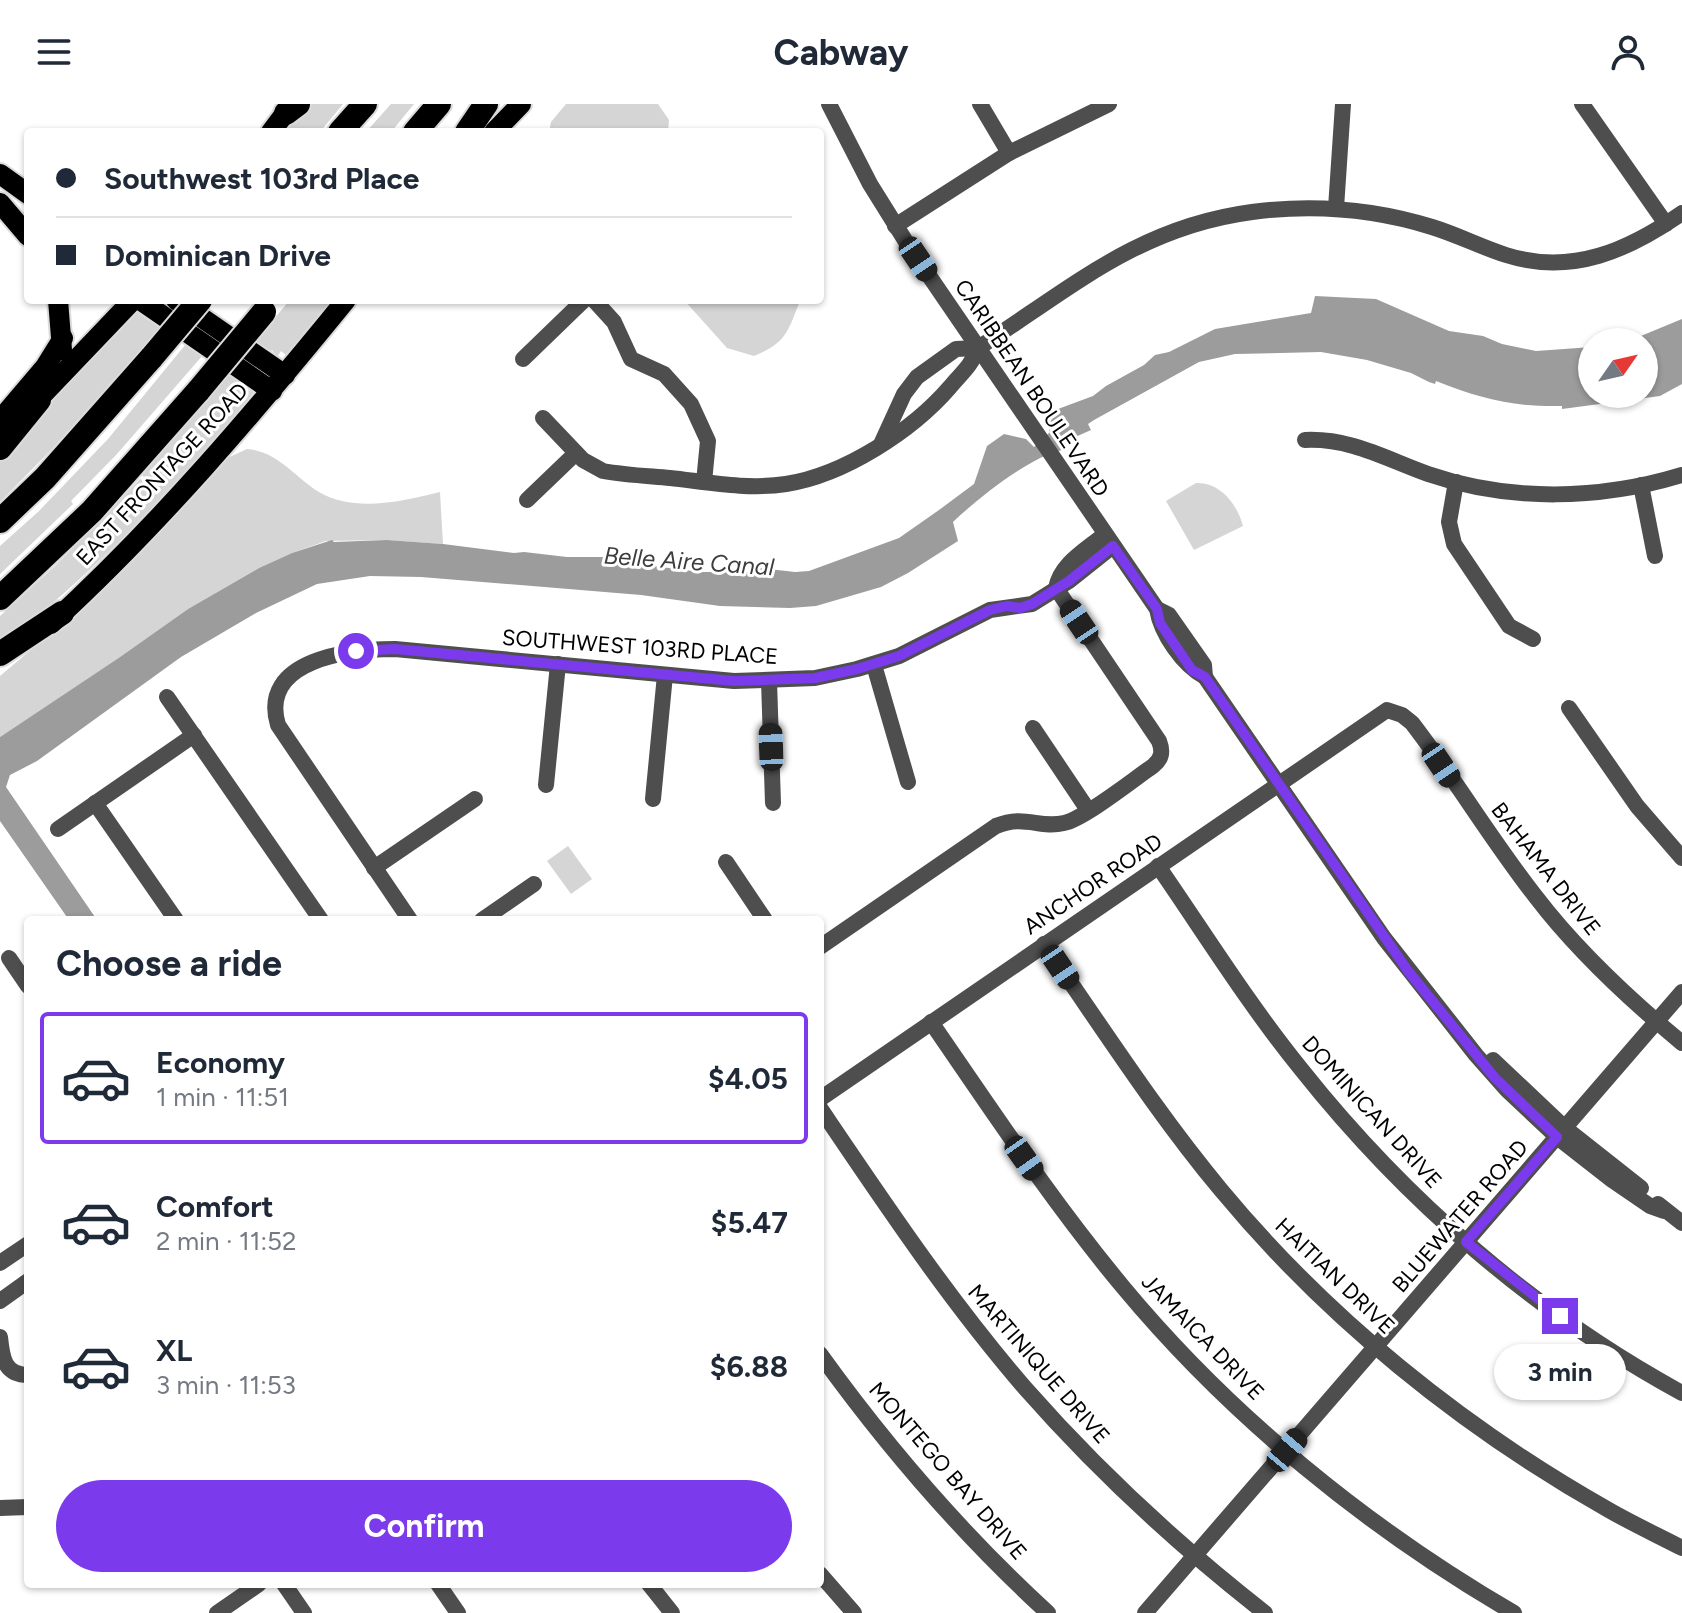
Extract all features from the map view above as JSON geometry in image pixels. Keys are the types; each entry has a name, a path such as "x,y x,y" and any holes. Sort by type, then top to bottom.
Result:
{"highway":[{"path":"344,128 365,104"},
{"path":"418,128 439,104"},
{"path":"470,128 486,104"},
{"path":"0,521 82,438 197,304"},
{"path":"0,598 92,511 268,306"},
{"path":"0,448 39,400"},
{"path":"0,654 62,613"}],"main road":[{"path":"498,128 521,104"},
{"path":"274,128 292,107"},
{"path":"0,174 24,191"},
{"path":"0,203 24,219"},
{"path":"0,203 24,231"},
{"path":"59,304 63,338 60,378"},
{"path":"0,433 39,400 129,304"},
{"path":"147,304 278,383"},
{"path":"181,304 278,383"},
{"name":"EAST FRONTAGE ROAD","path":"0,669 62,613 221,451 343,304"},
{"path":"0,420 45,367 63,338"}],"street":[{"name":"CARIBBEAN BOULEVARD","path":"829,104 895,226 1157,609 1160,623 1192,670 1205,677 1384,938 1461,1033 1483,1050 1561,1132 1653,1198 1664,1211 1682,1223"},
{"path":"980,104 1009,153"},
{"path":"895,226 1009,153 1109,104"},
{"path":"1336,208 1343,104"},
{"path":"1582,104 1666,224"},
{"path":"882,442 908,388 933,364 956,349 978,348 1097,267 1159,237 1198,223 1252,212 1336,208 1410,221 1509,256 1541,262 1593,259 1630,246 1682,213"},
{"path":"523,359 580,304"},
{"path":"598,304 614,322 631,359 664,374 691,404 708,441 704,482"},
{"path":"543,418 589,465 603,471 704,482 789,484 838,468 892,439 923,415 969,369 978,348"},
{"path":"933,364 951,385"},
{"path":"1305,440 1350,444 1456,482 1550,495 1641,485 1682,475"},
{"path":"527,500 576,453"},
{"path":"1456,482 1449,522 1454,544 1509,626 1533,639"},
{"path":"1641,485 1655,556"},
{"name":"SOUTHWEST 103RD PLACE","path":"374,868 285,737 276,718 275,706 282,686 299,669 331,656 367,649 395,649 734,681 815,678 874,665 934,640 990,610 1026,606 1069,581 1109,540"},
{"path":"824,944 996,826 1019,820 1065,823 1153,766 1161,754 1159,741 1056,588"},
{"path":"546,785 558,664"},
{"path":"874,665 908,782"},
{"path":"653,799 665,675"},
{"path":"769,681 773,803"},
{"path":"167,697 318,916"},
{"path":"1569,708 1632,798 1682,858"},
{"name":"ANCHOR ROAD","path":"824,1096 1378,714 1392,711"},
{"name":"BAHAMA DRIVE","path":"1392,711 1402,715 1416,728 1498,848 1550,916 1611,980 1682,1043"},
{"path":"1033,728 1088,810"},
{"path":"58,829 194,735"},
{"path":"407,916 374,868 475,799"},
{"path":"95,803 173,916"},
{"path":"726,862 762,916"},
{"name":"DOMINICAN DRIVE","path":"1158,866 1271,1031 1321,1095 1397,1177 1466,1242 1568,1321 1615,1354 1682,1393"},
{"path":"488,916 534,884"},
{"name":"HAITIAN DRIVE","path":"1044,944 1157,1108 1226,1197 1313,1288 1376,1346 1462,1415 1606,1509 1682,1548"},
{"path":"9,958 24,980"},
{"name":"BLUEWATER ROAD","path":"1145,1613 1682,992"},
{"name":"JAMAICA DRIVE","path":"931,1022 1036,1175 1123,1288 1195,1365 1287,1450 1416,1550 1514,1613"},
{"name":"MARTINIQUE DRIVE","path":"824,1114 930,1268 1004,1362 1087,1454 1147,1514 1265,1613"},
{"path":"0,1263 24,1251"},
{"path":"0,1301 24,1284"},
{"path":"0,1337 1,1356 7,1366 17,1374 24,1375"},
{"name":"MONTEGO BAY DRIVE","path":"824,1359 927,1488 1048,1613"},
{"path":"0,1508 24,1507"},
{"path":"824,1579 854,1613"},
{"path":"217,1613 253,1588"},
{"path":"287,1588 304,1613"},
{"path":"440,1588 451,1610"},
{"path":"652,1588 672,1613"}],"shaded area":[{"path":"309,104 343,104 323,128 288,128"},
{"path":"391,104 414,104 394,128 370,128"},
{"path":"566,104 658,104 669,120 668,128 550,128"},
{"path":"1315,296 1376,299 1449,331 1483,336 1502,344 1536,351 1578,348 1578,407 1562,409 1562,406 1498,401 1436,381 1435,384 1367,360 1321,352 1235,354 1199,362 1094,420 1088,424 1091,430 1064,442 1063,450 1036,460 1005,479 953,522 958,541 908,573 881,587 816,606 720,606 641,595 421,577 370,576 317,584 256,613 181,657 37,761 10,775 6,787 94,916 66,916 0,821 0,737 188,609 259,568 292,553 332,540 387,540 514,553 610,557 621,562 701,572 752,572 759,568 809,571 899,538 939,510 974,484 987,446 1004,434 1026,439 1034,447 1049,433 1050,422 1058,409 1093,396 1155,355 1169,352 1215,329 1311,313"},
{"path":"287,304 331,304 286,355 281,351 277,357 272,350 270,352 255,341"},
{"path":"688,304 799,304 784,335 773,346 754,356 727,348"},
{"path":"135,308 162,326 0,502 0,457"},
{"path":"1682,319 1682,384 1660,396 1658,329"},
{"path":"186,344 203,355 117,454 71,501 73,504 0,574 0,546 39,511 108,439"},
{"path":"229,373 250,391 255,391 226,426 135,526 69,589 0,647 0,616 142,480 142,475"},
{"path":"247,449 268,454 319,492 348,502 379,503 440,492 443,544 387,540 326,541 292,553 259,568 188,609 0,737 0,676 52,632 223,460"},
{"path":"1196,483 1220,490 1236,510 1243,526 1194,550 1166,501"},
{"path":"568,846 592,879 571,894 547,861"}],"route":[{"path":"356,651 395,649 734,681 801,680 885,661 934,640 990,610 1032,604 1069,581 1113,546 1157,609 1160,623 1192,670 1205,677 1408,971 1495,1078 1557,1137 1466,1242 1560,1316"}],"water label":[{"name":"Belle Aire Canal","path":"689,561"}]}
